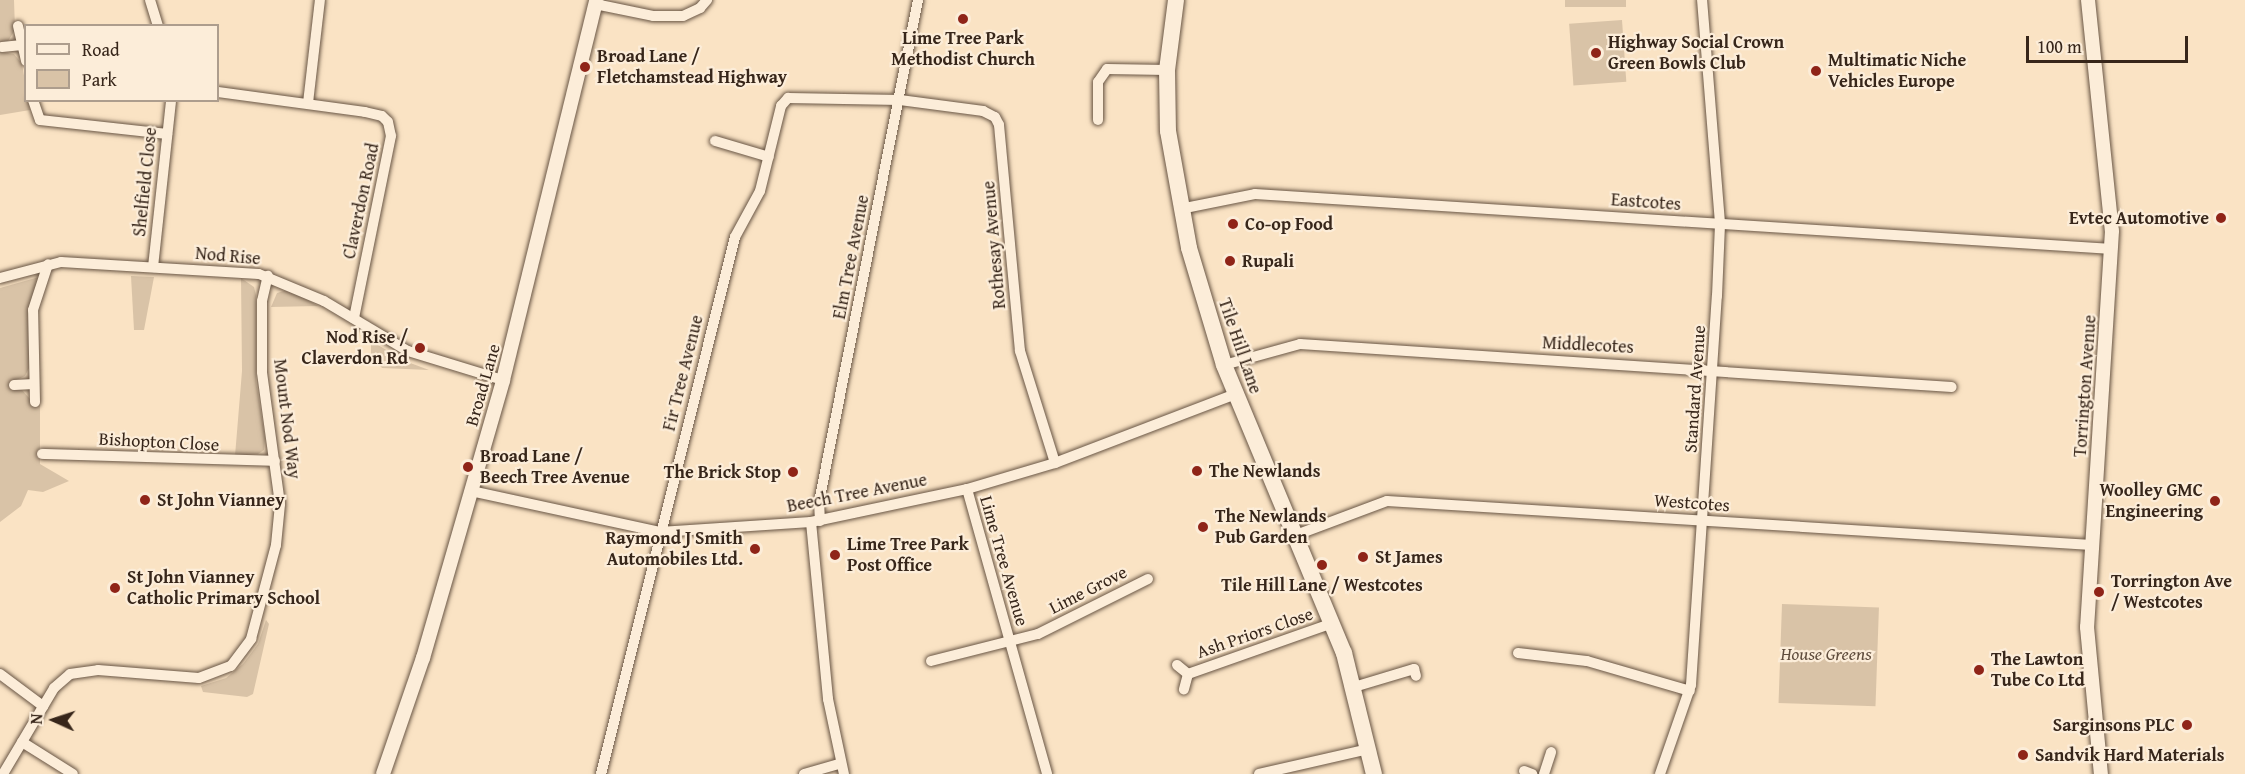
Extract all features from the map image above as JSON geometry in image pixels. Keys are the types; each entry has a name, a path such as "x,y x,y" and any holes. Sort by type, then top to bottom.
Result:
{"main road":[{"name":"Tile Hill Lane","path":"1176,0 1167,70 1168,130 1180,209 1224,365 1333,623 1354,687 1374,774"}],"street":[{"path":"150,0 157,24"},
{"path":"308,103 320,0"},
{"path":"596,2 653,16 683,16 700,8 707,0"},
{"name":"Elm Tree Avenue","path":"842,769 828,699 815,521 918,0"},
{"name":"Standard Avenue","path":"1660,774 1690,691 1713,369 1720,223 1702,0"},
{"name":"Torrington Avenue","path":"2088,0 2112,249 2087,637 2101,774"},
{"name":"Broad Lane","path":"383,774 423,658 503,380 596,2"},
{"path":"18,26 24,53"},
{"path":"2,47 22,45"},
{"path":"1098,120 1098,82 1107,69 1167,70"},
{"name":"Claverdon Road","path":"219,92 308,103 382,116 390,128 354,318"},
{"name":"Fir Tree Avenue","path":"602,774 660,531 735,237 760,191 782,106 788,98 900,100"},
{"name":"Rothesay Avenue","path":"900,100 983,111 998,121 1020,351 1055,463"},
{"path":"34,102 40,120 167,134"},
{"name":"Shelfield Close","path":"153,267 171,102"},
{"path":"715,141 769,157"},
{"name":"Eastcotes","path":"1180,209 1255,194 2112,249"},
{"path":"35,402 33,310 48,264"},
{"name":"Nod Rise","path":"0,278 48,264 153,267 268,276 354,318 408,351 503,380"},
{"name":"Mount Nod Way","path":"3,774 61,680 78,671 194,678 231,666 246,648 256,625 276,545 280,504 262,372 262,305 268,276"},
{"name":"Middlecotes","path":"1224,365 1300,344 1713,369 1952,387"},
{"path":"14,385 34,384"},
{"name":"Beech Tree Avenue","path":"471,491 660,531 815,521 967,489 1055,463 1236,394"},
{"name":"Bishopton Close","path":"42,453 275,461"},
{"name":"Lime Tree Avenue","path":"967,489 1047,774"},
{"name":"Westcotes","path":"1296,536 1387,501 2092,545"},
{"name":"Lime Grove","path":"1009,642 1048,630 1148,579"},
{"name":"Ash Priors Close","path":"1188,674 1333,623"},
{"name":"Lime Tree Avenue","path":"931,661 1009,642"},
{"path":"1518,653 1587,661 1690,691"},
{"name":"Ash Priors Close","path":"1177,665 1188,674"},
{"path":"1354,687 1414,669 1416,676"},
{"path":"0,674 43,706"},
{"name":"Ash Priors Close","path":"1184,689 1188,674"},
{"path":"22,741 73,774"},
{"path":"1259,774 1369,749"},
{"path":"1544,774 1551,752"},
{"path":"804,774 842,769"}],"green space":[{"path":"0,0 14,0 15,30 1,52 14,54 22,64 24,102 29,102 30,110 0,115"},
{"name":"Highway Social Crown Green Bowls Club","path":"1565,0 1626,0 1626,7 1565,7"},
{"name":"Highway Social Crown Green Bowls Club","path":"1622,20 1626,82 1573,86 1569,24"},
{"path":"131,276 154,277 144,330 134,330"},
{"path":"39,277 30,319 30,366 25,376 14,381 30,399 40,402 40,464 69,481 43,492 28,490 21,506 0,522 0,288"},
{"path":"241,278 254,287 256,295 256,381 265,438 264,450 258,454 235,456 242,371"},
{"path":"287,290 318,306 271,307 277,293"},
{"path":"371,341 405,361 429,370 382,368 371,355"},
{"name":"House Greens","path":"1782,604 1879,607 1875,706 1779,703"},
{"path":"266,620 269,624 253,694 247,697 203,692 201,686 226,678 243,664 258,644"}],"place":[{"name":"Lime Tree Park Methodist Church","path":"963,19"},
{"name":"Highway Social Crown Green Bowls Club","path":"1596,53"},
{"name":"Broad Lane / Fletchamstead Highway","path":"585,67"},
{"name":"Multimatic Niche Vehicles Europe","path":"1816,71"},
{"name":"Evtec Automotive","path":"2221,218"},
{"name":"Co-op Food","path":"1233,224"},
{"name":"Rupali","path":"1230,261"},
{"name":"Nod Rise / Claverdon Rd","path":"420,348"},
{"name":"Broad Lane / Beech Tree Avenue","path":"468,467"},
{"name":"The Newlands","path":"1197,471"},
{"name":"The Brick Stop","path":"793,472"},
{"name":"St John Vianney","path":"145,500"},
{"name":"Woolley GMC Engineering","path":"2215,501"},
{"name":"The Newlands Pub Garden","path":"1203,527"},
{"name":"Raymond J Smith Automobiles Ltd.","path":"755,549"},
{"name":"Lime Tree Park Post Office","path":"835,555"},
{"name":"St James","path":"1363,557"},
{"name":"Tile Hill Lane / Westcotes","path":"1322,565"},
{"name":"St John Vianney Catholic Primary School","path":"115,588"},
{"name":"Torrington Ave / Westcotes","path":"2099,592"},
{"name":"The Lawton Tube Co Ltd","path":"1979,670"},
{"name":"Sarginsons PLC","path":"2187,725"},
{"name":"Sandvik Hard Materials","path":"2023,755"}]}
